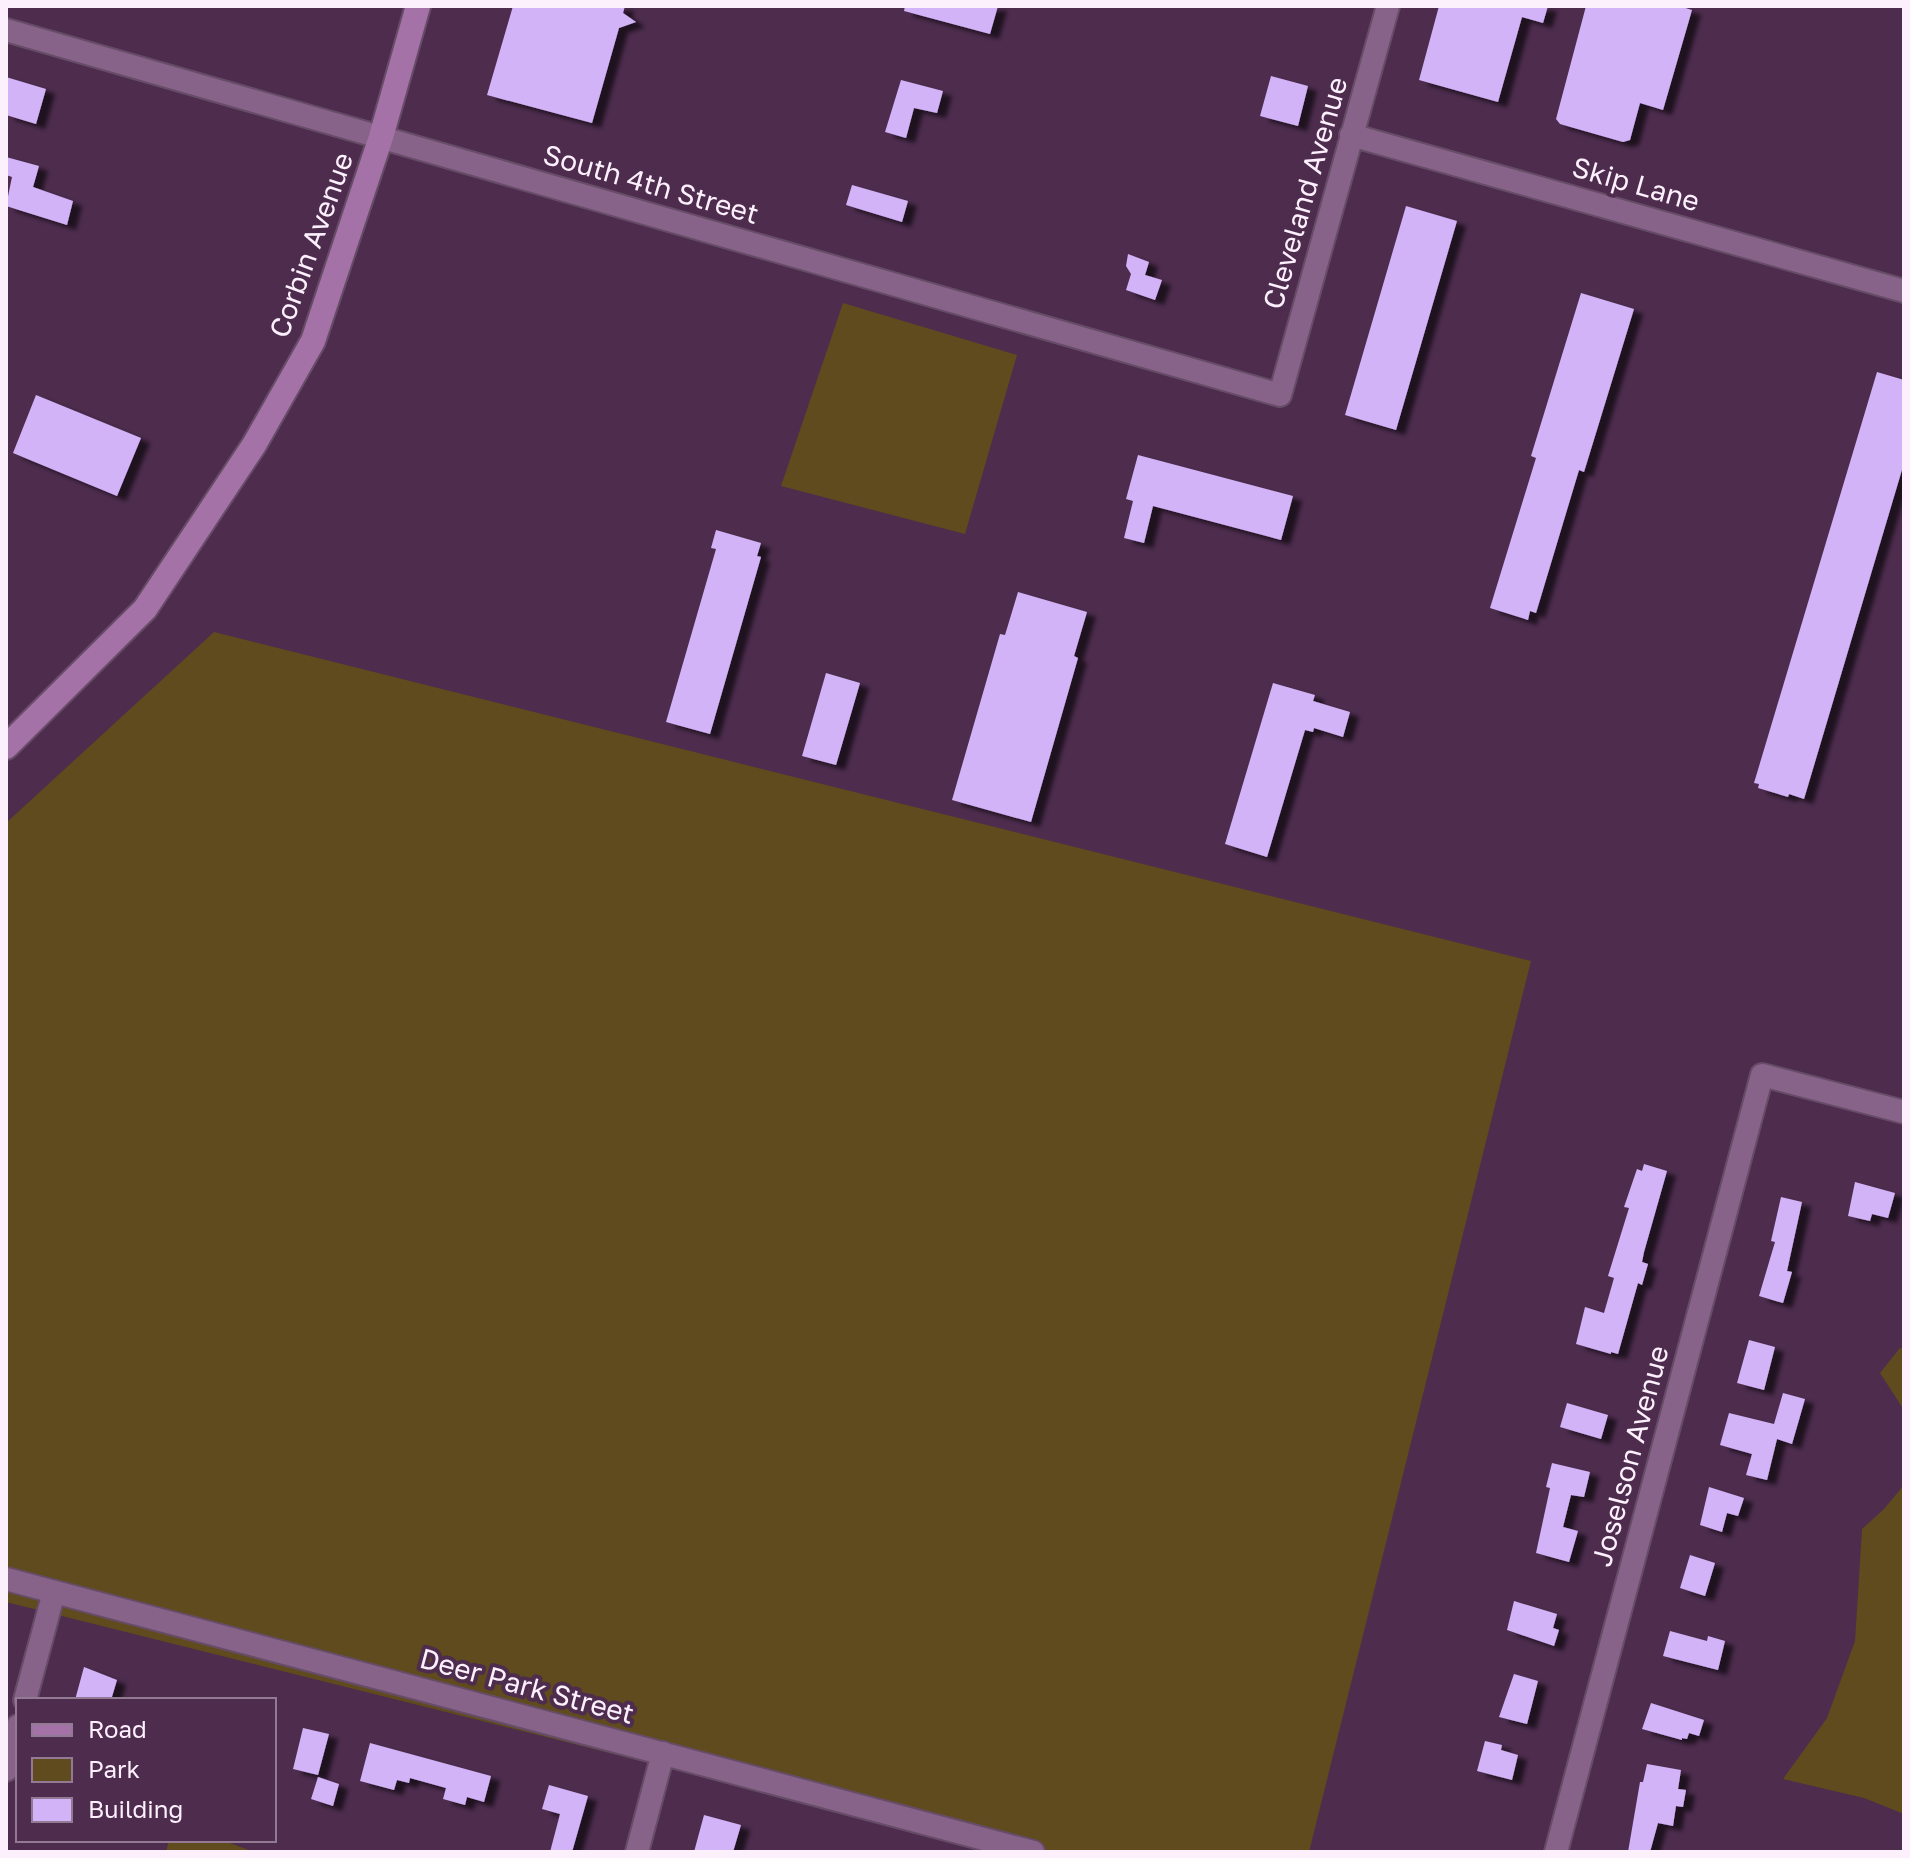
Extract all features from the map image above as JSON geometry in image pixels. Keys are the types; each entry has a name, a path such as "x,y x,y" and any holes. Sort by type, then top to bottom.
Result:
{"street":[{"name":"Corbin Avenue","path":"6,747 145,609 254,445 313,341 381,137 418,6"},
{"name":"Cleveland Avenue","path":"1280,395 1388,6"},
{"name":"South 4th Street","path":"6,30 1280,395"},
{"name":"Skip Lane","path":"1351,135 1904,291"},
{"name":"Joselson Avenue","path":"1556,1852 1762,1075 1904,1112"},
{"name":"Deer Park Street","path":"6,1579 1033,1852"},
{"path":"26,1698 54,1592"},
{"path":"6,1770 16,1733"},
{"path":"637,1852 663,1753"}],"green space":[{"path":"843,303 1017,355 965,534 781,486"},
{"path":"214,632 1531,961 1309,1852 1006,1852 6,1602 6,823"},
{"path":"1900,1348 1904,1349 1904,1410 1880,1373"},
{"path":"1904,1485 1904,1814 1864,1798 1783,1779 1827,1718 1855,1641 1862,1529"},
{"path":"168,1842 227,1842 254,1852 166,1852"}],"building":[{"path":"513,6 625,6 623,13 636,22 619,28 592,123 487,95"},
{"path":"905,6 998,6 990,34 904,11"},
{"path":"1439,6 1548,6 1543,23 1522,17 1498,102 1419,80"},
{"path":"1586,6 1679,6 1692,10 1663,110 1640,103 1630,140 1623,142 1560,124 1556,119"},
{"path":"1271,76 1308,86 1298,126 1260,116"},
{"path":"6,77 46,89 36,124 6,115"},
{"path":"901,80 943,91 937,113 914,108 906,138 885,132"},
{"path":"6,157 39,166 33,187 73,201 67,225 6,206 12,177 6,175"},
{"path":"852,185 908,201 902,222 846,205"},
{"path":"1406,206 1457,221 1396,430 1345,415"},
{"path":"1128,254 1149,262 1145,275 1162,280 1155,300 1126,290 1131,274 1126,266"},
{"path":"1581,293 1634,309 1584,472 1579,470 1536,613 1530,611 1528,620 1490,608 1536,458 1531,456"},
{"path":"1877,372 1904,380 1904,463 1804,799 1789,794 1788,797 1758,788 1759,784 1754,783"},
{"path":"36,395 141,438 117,496 13,453"},
{"path":"1138,455 1293,496 1281,540 1153,506 1144,543 1124,538 1133,501 1126,499"},
{"path":"716,530 761,543 757,556 761,557 710,734 666,722 716,549 711,548"},
{"path":"1018,592 1087,612 1074,656 1078,658 1031,822 952,800 1000,634 1005,635"},
{"path":"826,673 860,683 836,765 802,756"},
{"path":"1273,683 1315,695 1313,701 1350,712 1343,737 1314,728 1313,732 1305,730 1267,857 1225,844"},
{"path":"1644,1164 1667,1171 1644,1252 1642,1262 1648,1264 1642,1285 1638,1283 1618,1354 1611,1354 1576,1344 1585,1307 1604,1313 1614,1278 1608,1276 1629,1208 1624,1207 1637,1169 1642,1171"},
{"path":"1855,1182 1895,1193 1888,1218 1872,1214 1870,1221 1848,1216"},
{"path":"1781,1197 1802,1202 1787,1271 1792,1272 1783,1303 1759,1296 1775,1242 1771,1241"},
{"path":"1749,1340 1775,1347 1764,1390 1737,1383"},
{"path":"1783,1393 1805,1399 1792,1444 1777,1439 1767,1480 1746,1475 1752,1454 1720,1445 1729,1413 1774,1424"},
{"path":"1567,1403 1608,1415 1601,1439 1560,1427"},
{"path":"1552,1463 1590,1472 1584,1497 1571,1495 1563,1527 1578,1531 1569,1562 1536,1553 1550,1488 1546,1487"},
{"path":"1709,1487 1744,1498 1738,1516 1727,1513 1722,1532 1700,1525"},
{"path":"1690,1555 1715,1563 1705,1596 1680,1588"},
{"path":"1514,1601 1557,1614 1553,1628 1559,1630 1554,1646 1507,1630"},
{"path":"1670,1631 1707,1641 1708,1636 1725,1641 1718,1670 1663,1656"},
{"path":"84,1667 117,1680 112,1698 76,1698"},
{"path":"1514,1674 1538,1681 1527,1724 1499,1717"},
{"path":"1651,1703 1704,1720 1699,1736 1689,1733 1687,1739 1682,1740 1642,1729"},
{"path":"303,1728 329,1734 318,1775 293,1769"},
{"path":"1485,1741 1502,1745 1501,1750 1518,1755 1512,1780 1477,1771"},
{"path":"370,1743 491,1776 484,1802 467,1797 465,1805 443,1799 446,1788 410,1778 409,1783 397,1780 394,1790 360,1781"},
{"path":"1647,1764 1681,1770 1678,1789 1686,1790 1683,1807 1676,1806 1673,1826 1658,1823 1650,1852 1628,1852 1640,1782 1643,1782"},
{"path":"318,1777 339,1784 333,1806 311,1799"},
{"path":"549,1785 588,1796 572,1852 550,1852 560,1814 542,1809"},
{"path":"704,1815 741,1825 733,1852 694,1852"}]}
